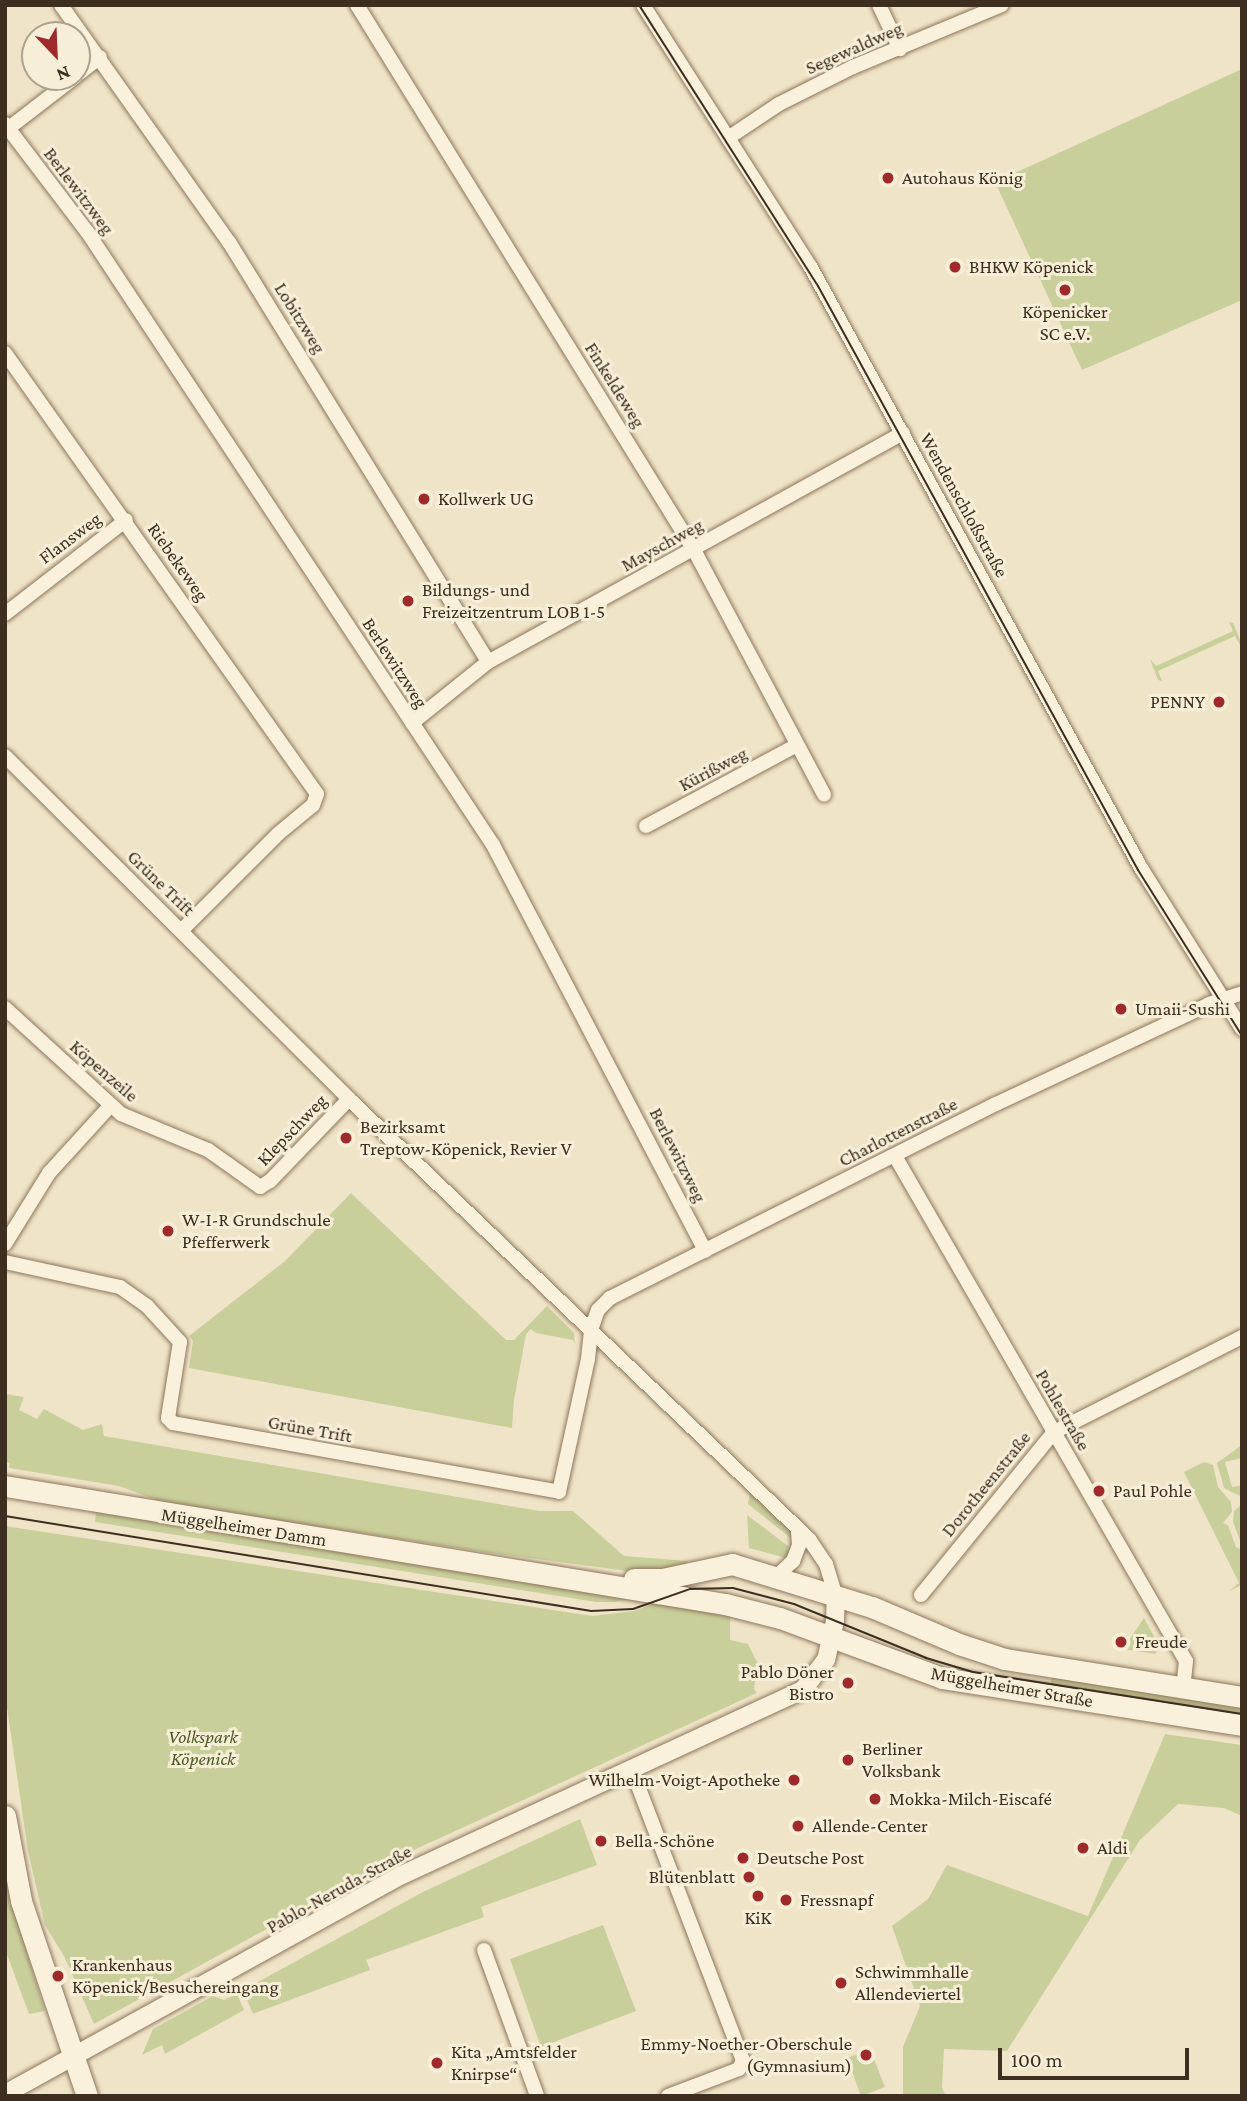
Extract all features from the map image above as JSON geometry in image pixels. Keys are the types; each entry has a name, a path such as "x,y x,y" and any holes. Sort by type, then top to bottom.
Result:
{"main road":[{"name":"Müggelheimer Damm","path":"5,1486 725,1604 789,1621"},
{"name":"Müggelheimer Damm","path":"483,1565 513,1560 645,1580 732,1564 778,1575 799,1586"},
{"name":"Müggelheimer Straße","path":"799,1586 872,1607 958,1644 1005,1659 1242,1697"},
{"name":"Müggelheimer Straße","path":"789,1621 942,1678 1242,1725"},
{"path":"5,1816 21,1902 87,2096"}],"street":[{"name":"Lobitzweg","path":"61,5 236,253 488,662"},
{"name":"Finkeldeweg","path":"357,5 694,550 824,795"},
{"name":"Wendenschloßstraße","path":"643,5 810,266 1141,868 1242,1029"},
{"path":"879,5 900,48"},
{"name":"Segewaldweg","path":"728,138 779,104 853,67 1002,5"},
{"path":"91,64 100,57"},
{"path":"6,128 56,91"},
{"name":"Berlewitzweg","path":"6,128 88,233 493,845 705,1251"},
{"name":"Riebekeweg","path":"5,353 126,520 317,794 313,805 278,834 182,930"},
{"name":"Mayschweg","path":"412,723 488,662 903,433"},
{"name":"Flansweg","path":"5,614 126,520"},
{"name":"Kürißweg","path":"646,826 797,745"},
{"name":"Grüne Trift","path":"5,756 349,1099 798,1529 826,1564 836,1596"},
{"name":"Charlottenstraße","path":"591,1331 598,1310 610,1298 1224,997 1242,993"},
{"name":"Köpenzeile","path":"5,1008 110,1106 132,1121 208,1150 260,1187"},
{"name":"Klepschweg","path":"260,1187 270,1181 349,1099"},
{"path":"5,1244 49,1173 110,1106"},
{"name":"Pohlestraße","path":"895,1156 1186,1661 1183,1688"},
{"name":"Grüne Trift","path":"5,1262 120,1287 147,1306 180,1342 168,1418 173,1423 547,1492 559,1492 562,1486 588,1359 591,1331"},
{"name":"Dorotheenstraße","path":"921,1595 1054,1432 1242,1337"},
{"path":"778,1575 793,1561 799,1545 798,1529"},
{"path":"833,1638 836,1596"},
{"name":"Pablo-Neruda-Straße","path":"5,2094 73,2059 402,1875 803,1690 826,1660 833,1638"},
{"path":"632,1770 743,2060 739,2069 668,2096"},
{"path":"484,1950 537,2096"}],"green space":[{"path":"1242,69 1242,300 1082,370 995,182"},
{"path":"1229,622 1233,623 1240,645 1235,636 1158,671 1162,681 1158,680 1150,659 1156,666 1233,631"},
{"path":"351,1193 506,1340 514,1340 547,1306 574,1333 575,1344 573,1340 536,1333 531,1329 526,1334 514,1400 512,1428 189,1368 193,1341 189,1336 285,1261"},
{"path":"5,1394 24,1397 19,1410 37,1419 44,1409 83,1430 102,1424 104,1436 539,1511 573,1511 624,1556 688,1561 686,1565 651,1574 484,1552 165,1503 119,1486 9,1468 10,1463 5,1462"},
{"path":"1242,1445 1242,1458 1225,1462 1232,1487 1242,1485 1242,1497 1224,1488 1217,1463"},
{"path":"1204,1462 1213,1465 1218,1487 1231,1502 1232,1512 1223,1523 1228,1525 1236,1547 1242,1550 1242,1585 1229,1591 1239,1583 1184,1472"},
{"path":"750,1491 791,1531 793,1540 748,1504"},
{"path":"1242,1504 1242,1546 1233,1522 1234,1511"},
{"path":"96,1511 638,1597 615,1602 596,1602 95,1522"},
{"path":"747,1515 792,1549 786,1558 749,1548"},
{"name":"Volkspark Köpenick","path":"5,1526 592,1616 634,1611 662,1600 730,1616 730,1640 748,1644 758,1664 754,1689 757,1693 392,1860 94,2024 65,1958 45,1925 28,1851 5,1694"},
{"path":"1144,1618 1160,1647 1155,1654 1123,1649"},
{"path":"1052,1673 1242,1701 1242,1718 1050,1688"},
{"path":"1165,1734 1242,1745 1242,1816 1224,1808 1178,1804 1140,1840 1007,2051 944,2049 942,2088 946,2096 903,2096 903,2047 920,2006 892,1926 928,1899 947,1865 1088,1916"},
{"path":"580,1819 597,1865 481,1907 484,1917 366,1960 370,1970 253,2014 243,1990 423,1892"},
{"path":"5,1856 24,1943 45,2011 29,2014 5,1949"},
{"path":"603,1925 636,2011 541,2047 510,1959"},
{"path":"237,1994 244,2010 165,2054 162,2045 142,2055 153,2029 213,1996 224,2000"},
{"path":"870,2049 885,2087 861,2096 847,2058"}],"tram line":[{"path":"639,5 818,286 1138,870 1242,1036"},
{"path":"5,1516 591,1611 633,1609 690,1589 733,1588 794,1604 926,1658 973,1672 1242,1714"}],"place":[{"name":"Autohaus König","path":"888,178"},
{"name":"BHKW Köpenick","path":"955,267"},
{"name":"Köpenicker SC e.V.","path":"1065,290"},
{"name":"Kollwerk UG","path":"424,499"},
{"name":"Bildungs- und Freizeitzentrum LOB 1-5","path":"408,601"},
{"name":"PENNY","path":"1219,702"},
{"name":"Umaii-Sushi","path":"1121,1009"},
{"name":"Bezirksamt Treptow-Köpenick, Revier V","path":"346,1138"},
{"name":"W-I-R Grundschule Pfefferwerk","path":"168,1231"},
{"name":"Paul Pohle","path":"1099,1491"},
{"name":"Freude","path":"1121,1642"},
{"name":"Pablo Döner Bistro","path":"848,1683"},
{"name":"Berliner Volksbank","path":"848,1760"},
{"name":"Wilhelm-Voigt-Apotheke","path":"794,1780"},
{"name":"Mokka-Milch-Eiscafé","path":"875,1799"},
{"name":"Allende-Center","path":"798,1826"},
{"name":"Bella-Schöne","path":"601,1841"},
{"name":"Aldi","path":"1083,1848"},
{"name":"Deutsche Post","path":"743,1858"},
{"name":"Blütenblatt","path":"749,1877"},
{"name":"KiK","path":"758,1896"},
{"name":"Fressnapf","path":"786,1900"},
{"name":"Krankenhaus Köpenick/Besuchereingang","path":"58,1976"},
{"name":"Schwimmhalle Allendeviertel","path":"841,1983"},
{"name":"Emmy-Noether-Oberschule (Gymnasium)","path":"866,2055"},
{"name":"Kita „Amtsfelder Knirpse“","path":"437,2063"}]}
